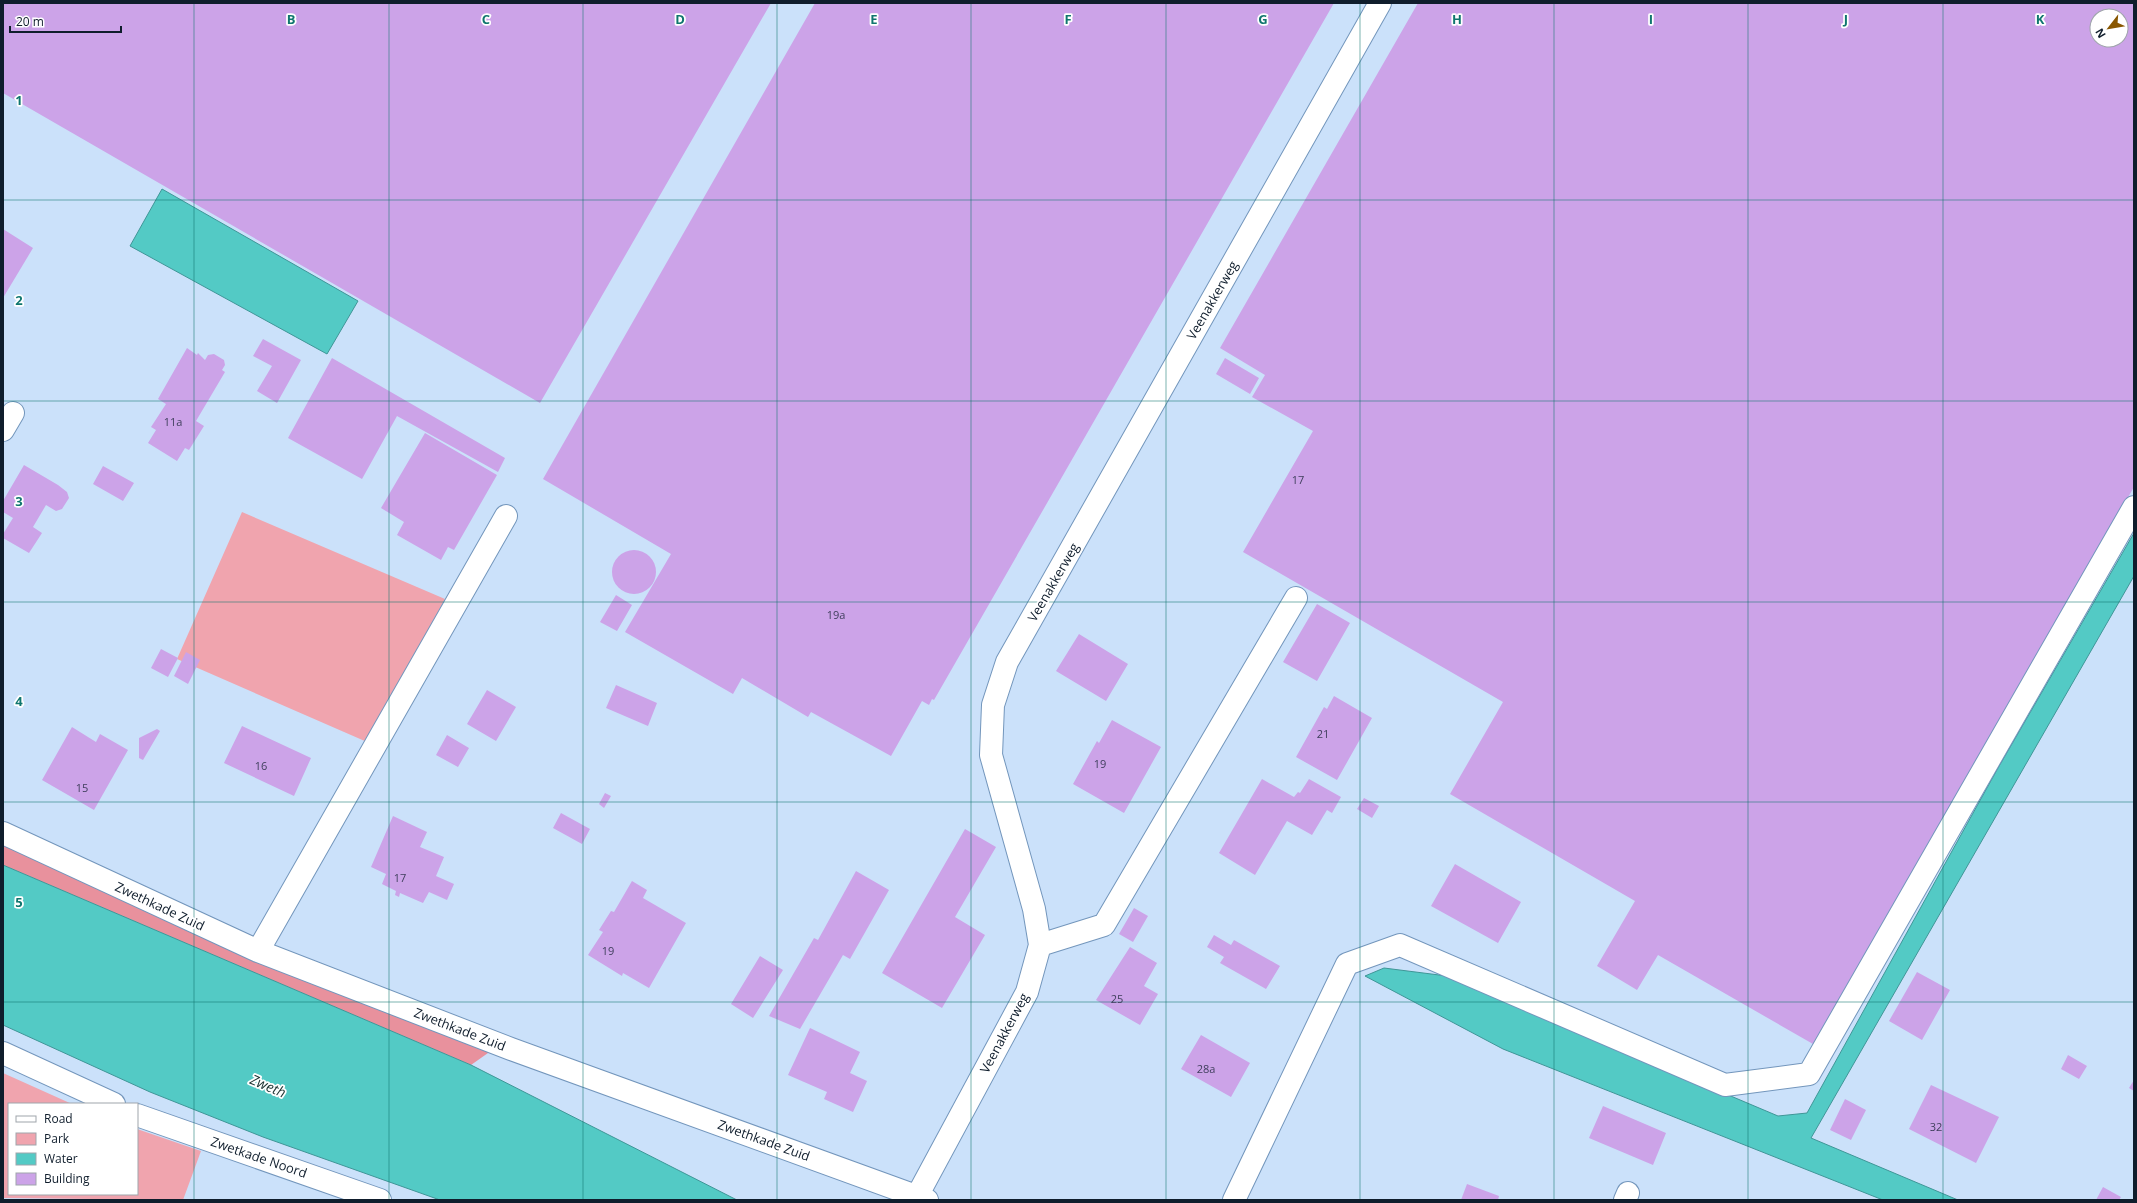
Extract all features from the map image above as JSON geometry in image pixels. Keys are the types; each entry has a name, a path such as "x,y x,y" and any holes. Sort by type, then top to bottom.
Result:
{"street":[{"name":"Veenakkerweg","path":"919,1199 1028,992 1040,946 1034,909 991,755 992,710 995,695 1007,662 1380,3"},
{"path":"1234,1200 1347,964 1400,945 1725,1085 1809,1074 2134,507"},
{"path":"258,951 506,516"},
{"path":"1040,946 1104,925 1296,598"},
{"name":"Zwethkade Zuid","path":"3,833 258,951 511,1049 919,1199"},
{"path":"3,1053 112,1103"},
{"name":"Zwetkade Noord","path":"138,1114 380,1200"}],"green space":[{"path":"242,512 445,599 367,742 177,659"},
{"path":"3,1073 70,1103 8,1103 8,1195 138,1195 138,1129 201,1151 183,1200 3,1198"}],"shaded area":[{"path":"3,824 345,977 505,1041 471,1065 3,865"}],"water":[{"path":"162,189 358,301 327,354 130,246"},
{"path":"2134,533 2134,576 1811,1138 1958,1200 1883,1200 1503,1049 1365,976 1384,968 1447,976 1778,1116 1807,1113 1998,768"},
{"name":"Zweth","path":"3,865 471,1065 737,1200 440,1200 263,1137 150,1092 3,1025"}],"building":[{"path":"3,3 771,3 540,403 3,93"},
{"path":"815,3 1334,3 934,700 932,699 929,705 922,701 891,756 811,712 808,717 742,678 733,694 625,632 671,554 543,479"},
{"path":"1418,3 2134,3 2134,487 1813,1044 1658,955 1637,990 1597,966 1635,901 1450,794 1503,702 1243,552 1313,431 1252,397 1265,375 1220,348"},
{"path":"3,229 33,248 3,298"},
{"path":"263,339 301,360 277,403 257,391 272,366 253,356"},
{"path":"187,348 197,355 198,353 205,360 208,355 214,354 224,360 225,365 222,370 225,372 196,421 204,426 189,450 185,448 177,461 148,443 156,430 151,427 166,404 158,399"},
{"path":"332,358 505,458 498,472 397,416 362,479 288,438"},
{"path":"1225,358 1259,378 1250,394 1216,374"},
{"path":"425,433 497,475 454,550 448,547 441,560 397,535 404,522 381,508"},
{"path":"24,465 58,485 67,492 69,498 62,509 56,511 46,505 33,527 42,533 29,553 3,538 3,534 13,518 3,512 3,501"},
{"path":"103,466 134,483 123,501 93,484"},
{"path":"630,550 638,550 650,556 656,568 656,576 650,588 638,594 630,594 618,588 612,576 612,568 618,556"},
{"path":"616,595 632,605 617,631 600,622"},
{"path":"1317,604 1350,623 1317,681 1283,662"},
{"path":"1079,634 1128,664 1106,701 1056,671"},
{"path":"161,649 178,658 168,677 151,668"},
{"path":"186,652 200,660 188,684 174,676"},
{"path":"616,685 657,703 648,726 606,708"},
{"path":"487,690 516,707 496,741 467,724"},
{"path":"1334,696 1372,718 1337,780 1296,757 1324,707 1327,709"},
{"path":"1112,720 1161,747 1124,813 1073,784 1097,741 1099,743"},
{"path":"242,726 311,758 294,796 224,763"},
{"path":"72,727 96,742 100,734 128,750 94,810 42,780"},
{"path":"157,729 160,731 143,760 139,758 139,738"},
{"path":"447,735 469,748 458,767 436,755"},
{"path":"1262,779 1294,797 1298,792 1300,793 1309,779 1341,797 1332,813 1327,810 1312,835 1287,821 1255,875 1219,853"},
{"path":"605,793 611,796 604,808 599,804"},
{"path":"1364,798 1379,806 1372,818 1357,809"},
{"path":"561,813 590,829 582,844 553,828"},
{"path":"393,816 427,832 420,847 444,857 436,876 454,884 447,900 429,892 423,903 400,893 399,897 395,895 396,891 382,884 386,874 371,867"},
{"path":"965,829 996,847 955,917 985,935 942,1008 882,973"},
{"path":"1455,864 1521,902 1498,943 1431,906"},
{"path":"856,871 889,890 850,959 843,955 800,1029 769,1016 814,938 818,940"},
{"path":"632,881 647,890 643,898 686,923 649,988 623,973 622,976 588,955 603,932 599,930 611,911 614,912"},
{"path":"1134,908 1148,916 1133,942 1119,934"},
{"path":"1214,935 1231,945 1234,940 1280,966 1266,989 1220,963 1224,957 1207,947"},
{"path":"1130,947 1157,963 1144,986 1158,994 1140,1025 1096,1000"},
{"path":"760,956 783,970 753,1018 731,1004"},
{"path":"1917,972 1950,990 1922,1040 1889,1021"},
{"path":"810,1028 860,1052 850,1073 867,1081 853,1112 824,1099 827,1092 788,1075"},
{"path":"1201,1035 1250,1063 1231,1097 1181,1069"},
{"path":"2068,1055 2087,1066 2079,1079 2061,1069"},
{"path":"2134,1080 2134,1091 2129,1088"},
{"path":"1931,1085 1999,1117 1976,1163 1909,1129"},
{"path":"1845,1099 1866,1110 1851,1140 1830,1130"},
{"path":"1603,1106 1666,1133 1653,1165 1589,1138"},
{"path":"1467,1184 1499,1196 1498,1200 1461,1200"},
{"path":"2103,1187 2121,1197 2119,1200 2096,1200"}]}
